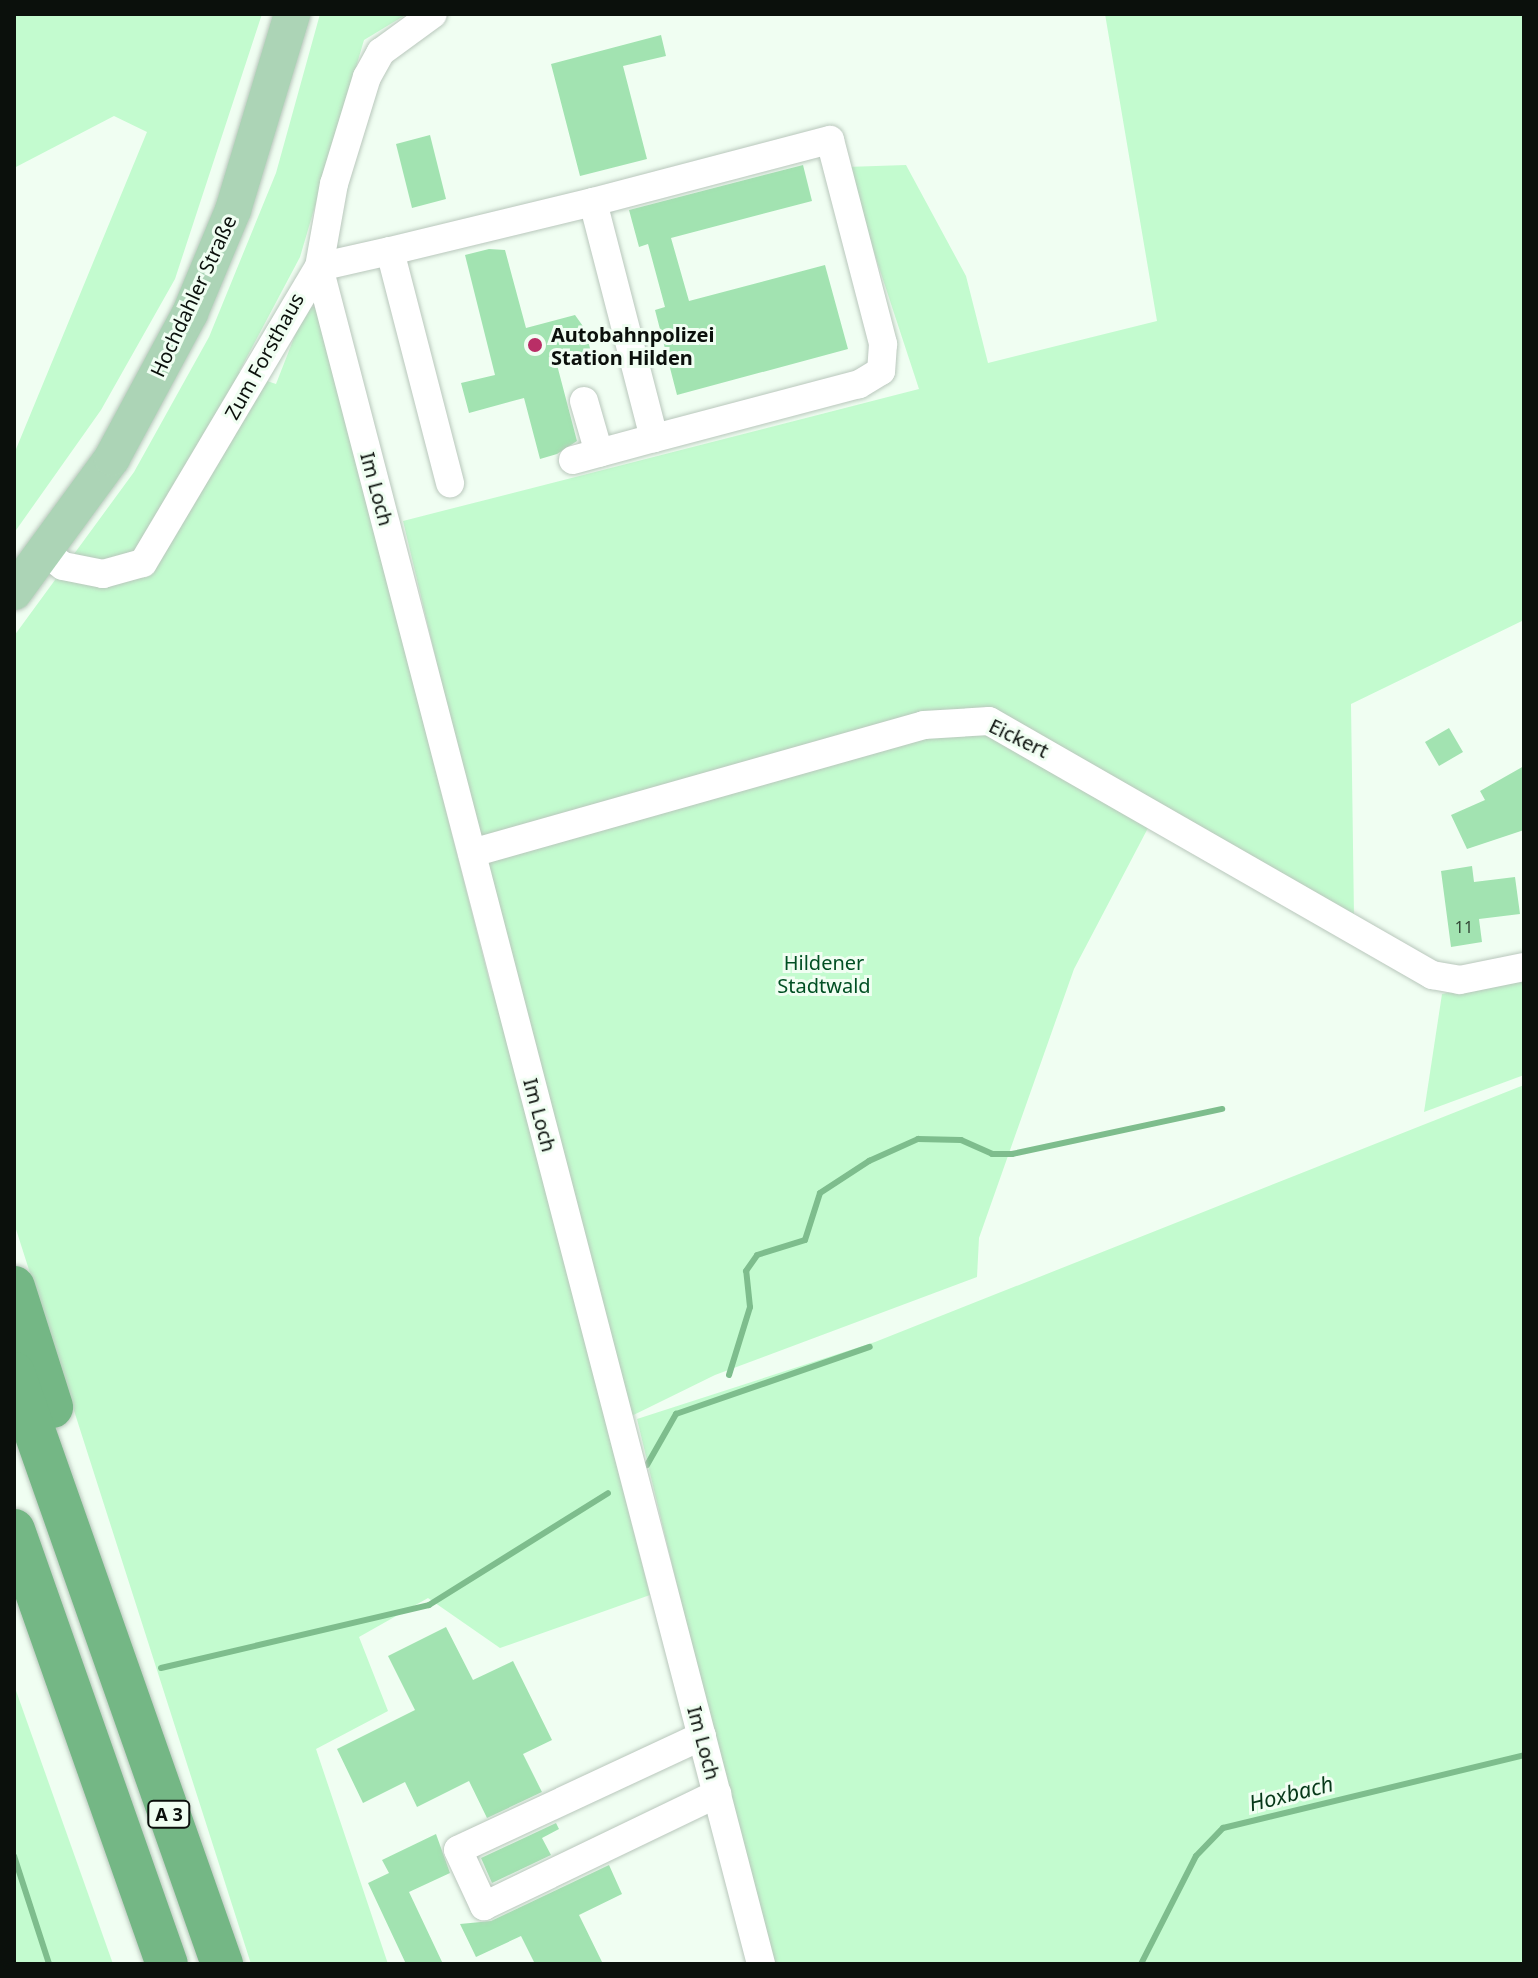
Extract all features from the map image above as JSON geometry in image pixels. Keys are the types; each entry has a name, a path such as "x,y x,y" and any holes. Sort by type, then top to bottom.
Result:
{"highway":[{"path":"14,1287 105,1563 115,1663"},
{"name":"A 3","path":"14,1373 222,1964"},
{"name":"A 3","path":"14,1530 167,1964"}],"main road":[{"name":"Hochdahler Straße","path":"14,592 112,458 190,313 233,210 292,14"}],"street":[{"name":"Zum Forsthaus","path":"43,551 63,566 103,574 143,563 319,267 334,184 367,77 381,52 433,14"},
{"path":"319,267 593,202 830,140 883,344 881,371 859,384 586,456 584,401"},
{"path":"593,202 654,438"},
{"path":"390,251 450,483"},
{"name":"Im Loch","path":"319,267 761,1964"},
{"name":"Eickert","path":"472,853 924,725 989,721 1432,975 1460,980 1524,967"},
{"path":"702,1736 458,1850 484,1906 717,1794"}],"green space":[{"path":"14,14 262,14 175,279 101,410 14,533 14,454 147,132 114,116 14,168"},
{"name":"Hildener Stadtwald","path":"320,14 407,14 364,40 300,257 239,372 276,384 306,307 317,307 492,991 514,987 403,521 919,389 846,167 906,165 966,276 988,363 1157,321 1105,14 1524,14 1524,620 1351,704 1354,916 1159,807 1074,969 979,1238 977,1277 715,1375 607,1428 650,1595 500,1648 428,1598 359,1637 388,1711 316,1749 388,1964 251,1964 14,1223 14,636 134,472 209,337 276,173"},
{"path":"1524,977 1524,1075 1424,1112 1442,994"},
{"path":"1524,1085 1524,1964 768,1964 637,1419 875,1342"},
{"path":"14,1685 113,1964 14,1964"}],"building":[{"path":"661,35 666,56 623,66 647,159 580,176 551,64"},
{"path":"430,135 446,199 412,208 396,144"},
{"path":"803,165 812,201 671,238 689,301 825,265 848,349 677,395 655,310 665,307 648,244 639,247 629,210"},
{"path":"489,249 505,250 526,328 575,315 585,329 591,352 556,361 577,441 557,454 540,459 524,398 469,413 461,383 495,375 465,255"},
{"path":"1449,728 1463,752 1439,766 1425,742"},
{"path":"1524,766 1524,830 1467,849 1451,815 1485,800 1480,791"},
{"path":"1472,866 1474,882 1515,877 1520,914 1479,919 1482,942 1451,947 1441,871"},
{"path":"446,1627 473,1680 513,1661 552,1740 523,1754 542,1792 487,1818 469,1781 417,1807 405,1782 363,1803 337,1749 415,1710 388,1656"},
{"path":"556,1823 559,1829 542,1838 551,1855 492,1883 481,1858"},
{"path":"436,1834 450,1873 409,1892 443,1964 406,1964 368,1883 389,1873 382,1860"},
{"path":"609,1865 622,1894 579,1915 603,1964 535,1964 521,1936 476,1957 460,1924 491,1921"}],"waterway":[{"path":"729,1375 750,1307 746,1271 757,1255 805,1240 820,1193 869,1161 918,1139 961,1140 992,1154 1012,1154 1222,1109"},
{"path":"647,1465 676,1414 870,1347"},
{"path":"161,1668 429,1605 608,1493"},
{"name":"Hoxbach","path":"1141,1964 1196,1856 1223,1828 1524,1755"},
{"path":"14,1856 49,1964"}],"place":[{"name":"Autobahnpolizei Station Hilden","path":"535,345"}]}
